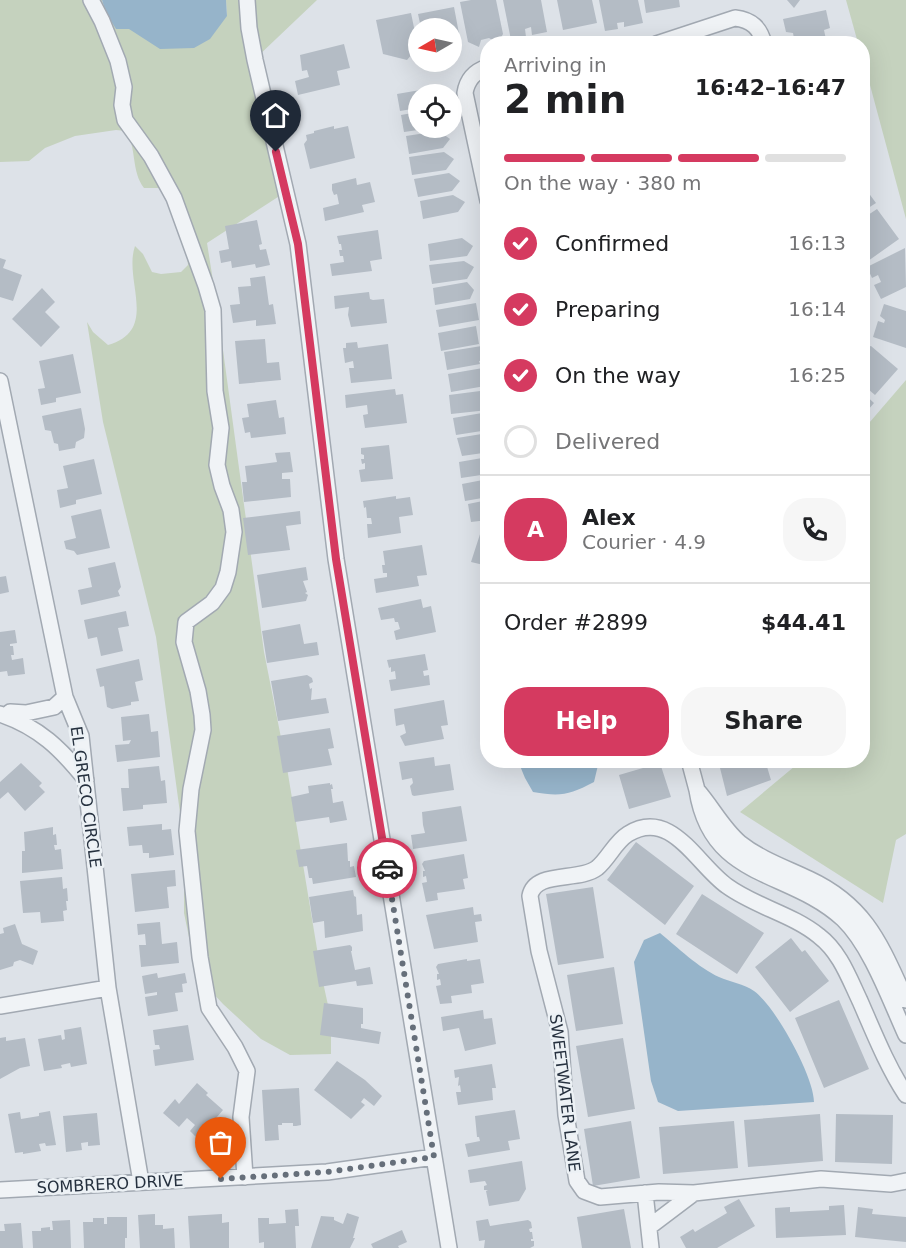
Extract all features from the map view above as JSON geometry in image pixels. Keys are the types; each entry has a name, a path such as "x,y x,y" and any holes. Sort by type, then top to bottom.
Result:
{"street":[{"path":"91,0 118,61 124,87 122,105 125,120 151,156 174,198 207,286 213,310 214,391 221,428 217,465 231,510 234,532 228,572 223,588 212,603 189,619 184,632 184,642 201,704 203,730 191,789 187,831 200,957 210,1008 235,1047 247,1071 242,1117 245,1177"},
{"path":"248,0 249,28 255,60 298,244 336,559 449,1248"},
{"path":"680,36 735,18 754,24 762,36"},
{"path":"480,71 473,75 465,93 480,163"},
{"name":"EL GRECO CIRCLE","path":"0,381 65,697 81,736 108,988 141,1182"},
{"path":"0,712 26,713 54,707 65,697"},
{"path":"0,712 30,725 40,733 64,755 87,782"},
{"path":"691,768 697,790 711,806 731,836 737,850"},
{"name":"SWEETWATER LANE","path":"906,1095 891,1070 847,972 836,953 821,937 807,927 749,900 726,886 675,835 653,828 638,829 621,840 594,871 540,881 531,891 539,951 560,1032 564,1096 577,1181 584,1191 596,1197 645,1193 694,1193 821,1179 891,1184 906,1180"},
{"path":"713,874 737,850"},
{"path":"737,850 764,858 812,880 843,899 867,922 890,982 906,1035"},
{"path":"890,982 906,1000"},
{"path":"0,1006 108,988"},
{"name":"SOMBRERO DRIVE","path":"0,1190 327,1172 434,1157"},
{"path":"645,1193 651,1248"},
{"path":"649,1227 694,1193"}],"green space":[{"path":"0,0 102,0 106,13 142,36 227,16 226,0 317,0 256,58 281,195 207,243 264,652 331,1019 331,1054 290,1055 261,1039 197,976 184,913 184,842 156,637 103,422 87,322 93,332 108,345 124,338 132,328 136,316 133,274 135,246 143,254 152,272 161,274 181,272 188,265 187,254 165,188 144,188 140,181 135,167 132,145 126,131 116,130 75,136 45,148 29,161 0,162"},
{"path":"846,0 906,0 906,219 870,85 870,36 856,36"},
{"path":"906,380 906,834 896,840 883,903 740,812 793,768 870,768 870,422"}],"water":[{"path":"102,0 226,0 227,16 210,39 194,48 160,49 129,29 116,29 106,13"},
{"path":"521,768 597,768 594,782 578,790 558,794 533,792"},
{"path":"660,933 704,968 719,977 754,991 763,999 801,1059 814,1102 678,1111 658,1102 651,1081 634,962 644,940"}],"building":[{"path":"496,0 502,36 480,36 479,47 468,42 460,2"},
{"path":"503,0 541,0 547,32 532,35 531,27 525,29 526,36 510,36"},
{"path":"557,0 592,0 597,23 563,30"},
{"path":"599,0 638,0 643,23 624,27 624,22 617,23 618,29 605,31"},
{"path":"644,0 679,0 680,7 646,13"},
{"path":"787,0 800,0 794,8"},
{"path":"454,7 456,18 419,18 418,14"},
{"path":"826,10 830,28 824,30 825,36 794,36 793,33 786,32 783,19"},
{"path":"411,13 412,18 408,18 407,60 383,54 376,20"},
{"path":"344,44 350,68 337,71 340,85 298,95 295,81 309,77 307,70 302,71 300,55"},
{"path":"408,92 408,110 400,111 397,94"},
{"path":"408,114 408,131 404,132 401,115"},
{"path":"334,126 334,129 348,126 355,158 310,169 304,144 307,140 306,135"},
{"path":"406,136 408,138 450,139 443,148 409,154"},
{"path":"444,152 454,159 446,170 412,175 409,157"},
{"path":"449,173 460,181 452,191 418,197 414,179"},
{"path":"356,178 357,185 370,182 375,202 362,205 364,212 325,221 323,208 339,204 337,194 334,195 332,190 332,184"},
{"path":"453,195 465,202 458,212 423,219 420,201"},
{"path":"870,195 876,203 870,207"},
{"path":"877,209 899,239 870,260 870,214"},
{"path":"257,220 262,244 259,245 260,250 266,249 270,265 256,268 255,264 232,268 231,261 221,263 219,251 229,249 225,226"},
{"path":"378,230 382,259 370,261 372,271 332,276 330,264 344,262 343,256 340,256 339,250 342,250 337,236"},
{"path":"462,238 473,246 467,256 430,261 428,244"},
{"path":"905,248 906,287 881,299 874,285 881,282 878,275 872,278 870,266"},
{"path":"0,258 6,260 3,268 22,275 13,301 0,297"},
{"path":"464,261 474,267 467,279 432,284 429,265"},
{"path":"265,276 269,305 273,304 276,324 256,326 256,320 233,323 230,305 240,304 238,287 251,286 250,278"},
{"path":"467,282 474,290 470,299 435,305 433,288"},
{"path":"42,288 55,302 45,312 60,327 41,347 12,319"},
{"path":"369,292 370,299 384,299 387,323 351,327 349,307 335,309 334,296"},
{"path":"476,303 479,320 439,327 436,310"},
{"path":"884,304 906,311 906,348 873,337 878,321 884,323 885,320 880,316"},
{"path":"476,326 479,344 441,351 438,333"},
{"path":"265,339 267,363 279,362 281,380 239,384 235,341"},
{"path":"357,342 358,348 388,344 392,379 351,383 349,368 354,368 353,361 345,363 343,348 346,348 346,343"},
{"path":"480,346 480,364 447,370 444,352"},
{"path":"870,346 898,369 875,395 870,391"},
{"path":"73,354 81,393 56,398 56,402 41,405 38,389 45,388 39,361"},
{"path":"480,369 480,387 451,392 448,374"},
{"path":"395,389 396,395 403,394 407,423 365,428 363,415 368,414 367,405 346,408 345,395"},
{"path":"480,391 480,411 451,414 449,395"},
{"path":"276,400 279,418 284,417 286,434 251,438 250,432 245,433 242,418 249,417 247,404"},
{"path":"81,408 85,429 84,438 76,442 75,448 59,451 51,431 45,430 42,416"},
{"path":"480,413 480,431 456,435 453,418"},
{"path":"480,434 480,453 462,456 457,438"},
{"path":"389,445 393,479 361,482 359,470 365,469 365,463 362,464 361,459 364,459 364,455 361,454 361,448"},
{"path":"290,452 293,472 282,473 282,479 290,479 291,497 244,502 242,482 247,482 245,466 277,462 275,453"},
{"path":"480,458 480,475 461,478 459,462"},
{"path":"94,459 102,494 76,500 76,504 60,508 57,490 68,488 63,466"},
{"path":"480,481 480,498 465,501 462,484"},
{"path":"396,496 396,499 410,497 413,515 399,517 401,533 368,538 367,524 372,524 371,518 367,518 363,501"},
{"path":"480,502 480,521 471,522 468,504"},
{"path":"101,509 110,548 77,555 74,551 66,549 64,541 76,538 71,516"},
{"path":"300,511 301,524 286,526 290,550 248,555 243,518"},
{"path":"480,534 480,564 471,562"},
{"path":"422,545 427,575 417,576 419,586 376,593 374,579 387,577 387,573 383,573 382,565 385,565 383,551"},
{"path":"115,562 121,587 118,591 120,596 81,605 78,590 92,587 88,568"},
{"path":"306,567 308,580 303,581 307,592 305,593 308,595 306,601 262,608 257,575"},
{"path":"6,576 9,592 0,594 0,577"},
{"path":"421,599 423,608 431,606 436,632 396,640 394,631 400,629 398,622 395,622 394,618 381,620 378,608"},
{"path":"126,611 129,626 118,628 123,651 101,656 97,637 88,639 84,620"},
{"path":"300,624 304,644 317,642 319,655 267,663 262,631"},
{"path":"15,630 17,643 10,644 13,646 12,660 23,658 25,674 8,676 7,671 0,672 0,632"},
{"path":"425,654 428,670 423,671 424,676 429,675 430,685 391,691 389,680 396,679 395,671 391,672 387,660"},
{"path":"139,659 143,680 135,682 139,701 112,709 107,707 104,686 100,687 96,669"},
{"path":"307,675 312,678 313,682 309,684 310,689 312,688 311,700 326,698 329,713 278,721 271,681"},
{"path":"444,700 448,725 441,726 444,739 405,746 400,736 406,733 404,724 396,726 394,709"},
{"path":"149,714 151,732 158,731 160,757 117,762 115,745 129,744 131,740 123,741 121,717"},
{"path":"330,728 334,748 328,749 332,765 283,773 277,736"},
{"path":"434,757 435,766 450,764 454,790 412,795 410,786 413,783 412,778 402,780 399,762"},
{"path":"21,763 42,783 39,786 45,792 25,811 8,792 0,799 0,782"},
{"path":"159,766 161,781 165,780 167,803 143,805 143,809 123,811 121,788 129,788 128,769"},
{"path":"643,768 662,768 671,797 629,809 619,775"},
{"path":"720,768 767,768 771,780 727,796"},
{"path":"330,783 333,789 331,789 333,803 343,801 347,820 330,823 329,817 295,822 291,797 309,793 308,786"},
{"path":"461,806 467,841 413,849 411,835 425,833 422,812"},
{"path":"162,824 162,830 171,829 174,855 149,858 149,853 143,853 142,845 129,846 127,827"},
{"path":"53,827 57,845 54,845 55,850 61,849 63,869 22,873 22,851 25,851 24,832"},
{"path":"636,842 694,886 665,925 607,880"},
{"path":"347,843 348,861 350,861 350,867 354,866 356,877 313,884 312,878 309,878 307,866 299,867 296,850"},
{"path":"464,854 468,878 463,879 465,889 437,893 438,900 426,902 422,883 427,882 426,876 423,877 423,871 425,871 422,864 424,861"},
{"path":"175,870 176,886 167,887 169,908 135,912 131,874"},
{"path":"62,877 63,889 67,888 68,901 66,901 67,910 63,911 64,921 41,923 40,912 23,913 20,881"},
{"path":"593,887 604,958 558,965 546,894"},
{"path":"353,890 356,897 357,915 362,914 363,931 325,938 324,921 313,923 309,897"},
{"path":"702,894 764,933 737,974 676,934"},
{"path":"473,907 474,915 481,914 482,921 475,922 478,942 434,949 426,915"},
{"path":"160,922 162,944 177,942 179,963 141,967 139,945 146,945 145,934 138,935 137,924"},
{"path":"15,924 22,944 38,951 33,965 20,960 14,962 13,966 0,970 0,934 4,933 3,928"},
{"path":"791,938 802,952 805,950 829,981 790,1012 755,967"},
{"path":"350,945 355,970 370,967 373,984 357,986 356,981 319,987 313,951"},
{"path":"467,959 467,961 480,959 484,983 471,985 472,993 451,996 452,1003 440,1004 436,986 441,985 440,979 437,980 437,974 439,974 436,967 438,964"},
{"path":"614,967 623,1024 576,1031 567,975"},
{"path":"157,973 158,978 185,973 187,983 182,984 183,992 175,993 178,1011 148,1016 145,997 157,995 157,992 145,994 142,976"},
{"path":"839,1000 869,1069 824,1088 795,1018"},
{"path":"324,1003 363,1008 361,1028 381,1032 379,1044 320,1035"},
{"path":"483,1010 484,1019 492,1018 496,1044 465,1051 459,1028 443,1031 441,1017"},
{"path":"188,1025 194,1060 155,1066 153,1050 160,1049 159,1045 155,1045 153,1030"},
{"path":"81,1027 87,1064 71,1067 70,1063 61,1065 62,1068 44,1071 38,1039 61,1035 62,1040 65,1039 64,1030"},
{"path":"6,1037 6,1041 25,1038 30,1066 20,1068 0,1079 0,1038"},
{"path":"623,1038 635,1109 588,1117 576,1046"},
{"path":"337,1061 365,1080 382,1096 374,1106 364,1098 361,1102 365,1105 351,1119 314,1090"},
{"path":"492,1064 496,1088 492,1088 493,1100 458,1105 456,1092 461,1092 460,1085 458,1086 459,1077 455,1078 454,1070"},
{"path":"197,1083 208,1093 206,1095 223,1110 198,1139 190,1131 195,1125 187,1118 179,1127 163,1113 175,1099 179,1104"},
{"path":"299,1088 301,1125 293,1126 293,1123 282,1123 278,1125 279,1140 265,1141 262,1090"},
{"path":"515,1110 520,1139 508,1141 510,1150 468,1157 465,1144 480,1141 477,1137 475,1116"},
{"path":"50,1111 56,1145 39,1144 41,1151 15,1153 8,1114 20,1112 21,1119 39,1116 39,1113"},
{"path":"97,1113 100,1145 88,1146 88,1142 81,1143 82,1150 66,1152 63,1116"},
{"path":"820,1114 823,1161 748,1167 744,1120"},
{"path":"836,1114 893,1115 892,1164 835,1162"},
{"path":"631,1121 640,1178 593,1186 584,1129"},
{"path":"734,1121 738,1168 663,1174 659,1127"},
{"path":"522,1161 526,1189 519,1201 489,1206 486,1191 488,1190 484,1190 484,1186 487,1185 485,1181 470,1183 468,1170"},
{"path":"739,1199 755,1226 717,1248 686,1248 680,1237 693,1229 695,1232 727,1213 724,1207"},
{"path":"844,1205 846,1235 776,1238 775,1208 790,1207 790,1212 829,1210 829,1206"},
{"path":"858,1207 873,1209 872,1214 906,1217 906,1242 855,1237"},
{"path":"298,1209 299,1226 295,1226 296,1248 264,1248 264,1242 259,1243 258,1218 269,1218 269,1224 286,1223 285,1210"},
{"path":"624,1209 631,1248 582,1248 577,1217"},
{"path":"347,1213 359,1217 353,1238 355,1238 350,1248 311,1248 321,1216 334,1217 334,1220 343,1224"},
{"path":"155,1214 155,1225 163,1225 163,1229 174,1228 175,1248 140,1248 138,1215"},
{"path":"222,1214 222,1223 229,1222 229,1248 190,1248 188,1216"},
{"path":"107,1217 127,1217 125,1248 84,1248 83,1222 93,1222 93,1218 104,1218 104,1224 107,1224"},
{"path":"488,1219 490,1226 528,1220 531,1222 532,1228 529,1229 532,1232 531,1241 534,1241 534,1246 530,1248 484,1248 485,1240 479,1241 476,1221"},
{"path":"70,1220 71,1248 33,1248 32,1231 41,1231 41,1228 50,1227 50,1230 53,1230 52,1221"},
{"path":"21,1223 23,1248 0,1248 0,1231 5,1231 4,1224"},
{"path":"402,1230 407,1242 398,1246 399,1248 373,1248 371,1244"}],"way so far":[{"path":"221,1179 327,1172 434,1157 387,868"}],"route":[{"path":"276,152 298,244 336,559 387,868"}]}
